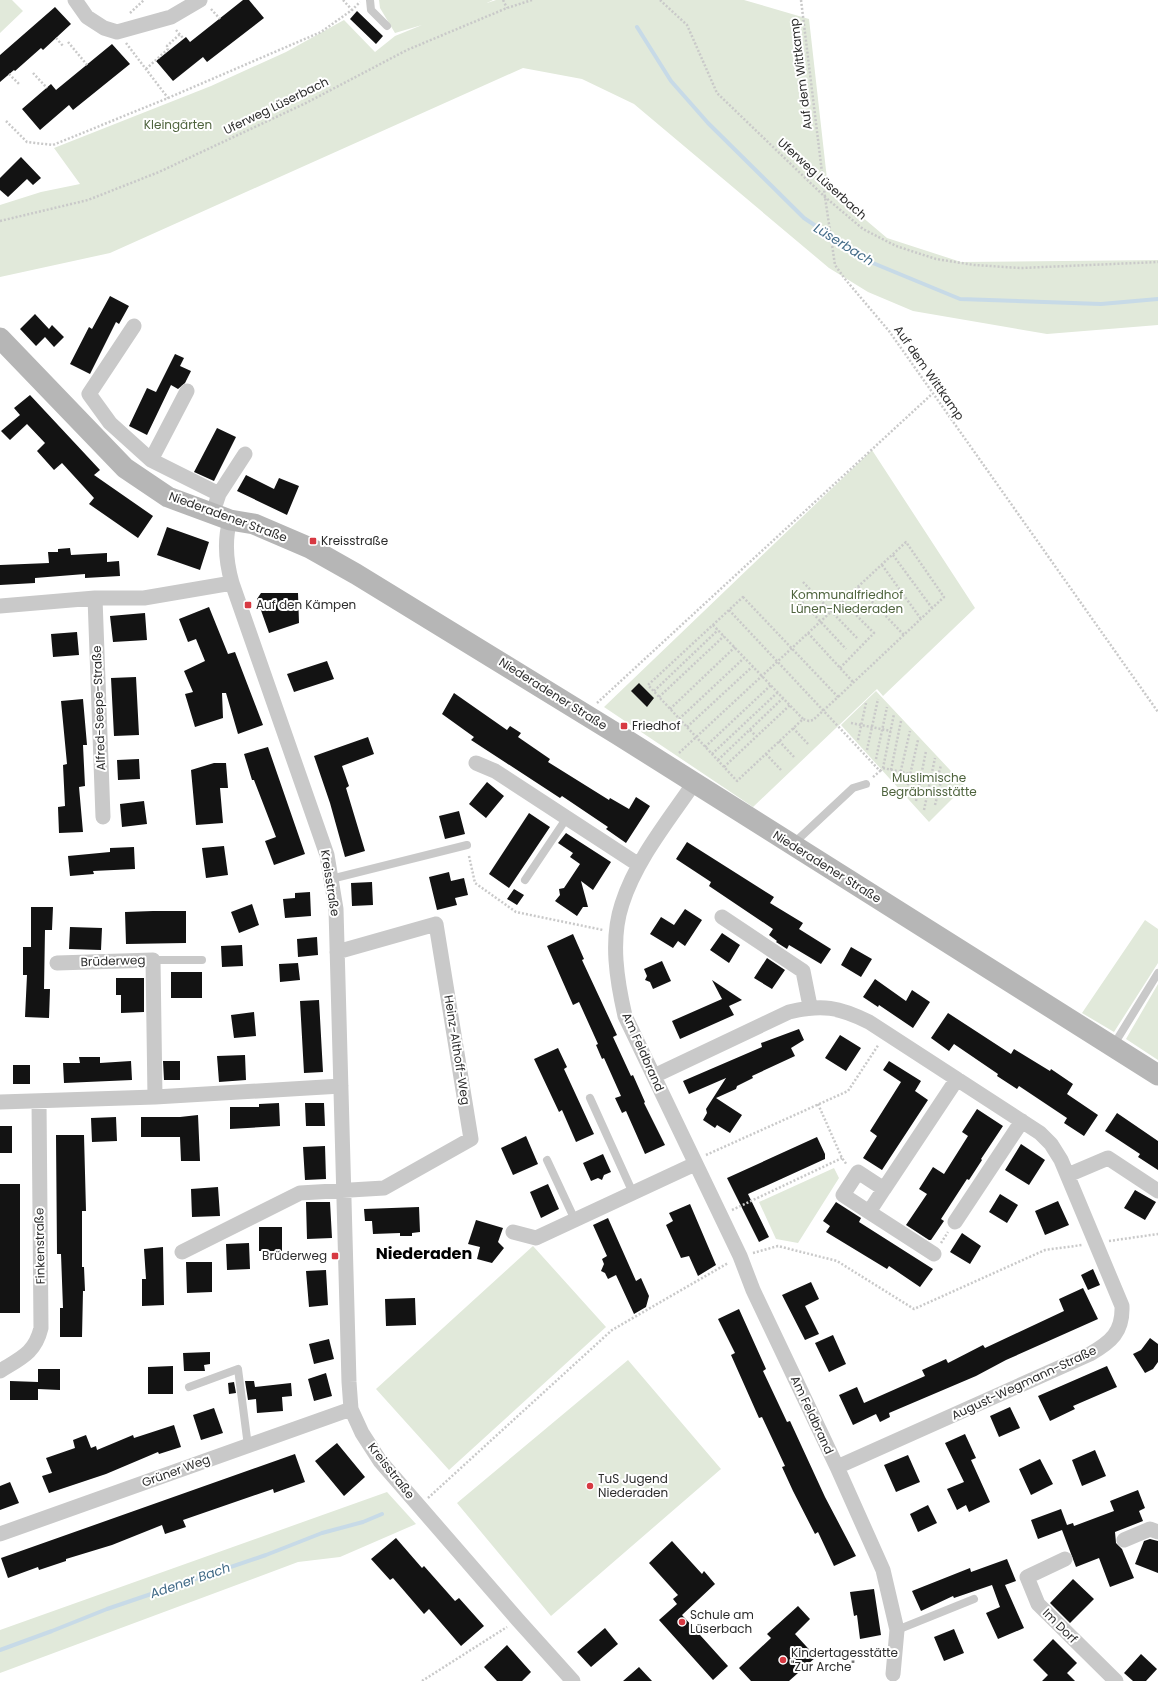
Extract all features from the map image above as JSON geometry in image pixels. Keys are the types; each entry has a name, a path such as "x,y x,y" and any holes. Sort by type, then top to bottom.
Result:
{"street":[{"path":"75,0 80,10 93,21 104,28 117,32 171,17 200,0"},
{"path":"134,326 89,394 110,423 151,460 219,494"},
{"name":"Niederadener Straße","path":"0,338 125,468 168,497 222,517 254,524 325,557 407,604 1158,1075"},
{"path":"151,460 187,391"},
{"name":"Kreisstraße","path":"245,454 219,494 232,583 327,855 336,909 349,1382 352,1408 362,1433 380,1461 518,1620 574,1681"},
{"path":"0,606 95,598 144,598 232,583"},
{"name":"Alfred-Seepe-Straße","path":"95,598 103,817"},
{"path":"476,763 495,771 566,819 639,865"},
{"name":"Am Feldbrand","path":"694,783 639,865 622,904 617,933 617,981 625,1016 740,1256 753,1290 837,1467 883,1570 898,1630 893,1674"},
{"path":"722,917 803,971 810,1006"},
{"name":"Heinz-Althoff-Weg","path":"337,952 436,924 471,1139 384,1188 343,1192"},
{"name":"Brüderweg","path":"57,963 153,960 155,1097"},
{"name":"August-Wegmann-Straße","path":"654,1076 789,1012 810,1006 850,1012 886,1033 1040,1133 1051,1144 1068,1175 1122,1306 1120,1327 1104,1346 1090,1354 837,1467"},
{"path":"869,1212 957,1079"},
{"path":"0,1102 155,1097 341,1086"},
{"name":"Finkenstraße","path":"0,1371 30,1352 36,1343 41,1328 39,1101"},
{"path":"955,1222 1022,1121"},
{"path":"1068,1175 1108,1158 1158,1191"},
{"path":"513,1232 536,1238 695,1164"},
{"path":"884,1189 858,1172 843,1195 934,1254"},
{"path":"182,1252 300,1193 343,1192"},
{"name":"Grüner Weg","path":"0,1534 352,1408"},
{"path":"1124,1540 1150,1529 1158,1532"},
{"name":"Im Dorf","path":"1065,1560 1027,1577 1038,1604 1116,1681"}],"lane":[{"path":"370,0 371,10 387,26"},
{"path":"792,845 853,788 866,784"},
{"path":"525,880 566,819"},
{"path":"331,879 467,845"},
{"path":"153,960 202,960"},
{"path":"1113,1046 1158,973"},
{"path":"590,1098 633,1193"},
{"path":"547,1160 574,1220"},
{"path":"189,1387 238,1369 248,1446"},
{"path":"898,1630 974,1600"}],"path":[{"path":"342,0 352,10"},
{"path":"6,121 27,142 53,144 168,98 321,32 352,10 362,0"},
{"path":"503,0 507,8"},
{"name":"Uferweg Lüserbach","path":"0,221 88,200 159,172 306,102 407,50 507,8 532,0"},
{"name":"Uferweg Lüserbach","path":"660,0 687,25 717,93 825,197 863,229 896,246 936,259 974,266 1021,268 1158,262"},
{"name":"Auf dem Wittkamp","path":"801,0 825,197 835,265 889,331 932,394 1158,712"},
{"path":"117,32 168,98"},
{"path":"146,69 180,34"},
{"path":"56,38 64,46"},
{"path":"68,42 88,66"},
{"path":"33,73 47,88"},
{"path":"9,74 20,85"},
{"path":"585,715 932,394"},
{"path":"665,765 762,676 842,601 893,555 906,542 944,597 824,710 813,720 809,721 803,719 762,676 745,657 713,625"},
{"path":"893,555 932,608"},
{"path":"882,565 921,619"},
{"path":"803,582 857,638"},
{"path":"858,587 904,635"},
{"path":"794,593 846,649"},
{"path":"803,719 737,780 648,685 742,597 838,697"},
{"path":"840,668 874,633 842,601"},
{"path":"729,610 880,771"},
{"path":"654,691 718,630"},
{"path":"808,633 853,682"},
{"path":"659,697 724,636"},
{"path":"670,709 735,647"},
{"path":"679,718 745,657"},
{"path":"687,727 753,666"},
{"path":"705,747 771,685"},
{"path":"712,754 778,692"},
{"path":"718,760 784,698"},
{"path":"867,750 878,699"},
{"path":"858,740 866,704"},
{"path":"724,766 790,705"},
{"path":"876,759 887,707"},
{"path":"866,784 883,768 894,714"},
{"path":"891,770 901,721"},
{"path":"851,723 891,731"},
{"path":"793,728 808,744"},
{"path":"750,730 756,736"},
{"path":"898,783 910,731"},
{"path":"906,793 918,740"},
{"path":"779,741 794,757"},
{"path":"916,801 926,751"},
{"path":"766,754 781,770"},
{"path":"924,810 935,758"},
{"path":"935,805 941,765"},
{"path":"883,768 951,783 948,795"},
{"path":"467,845 475,883 516,912 617,933"},
{"path":"695,1164 706,1155 848,1092 886,1033"},
{"path":"818,1104 842,1158 845,1163 858,1172"},
{"path":"720,1215 842,1158"},
{"path":"934,1254 955,1222"},
{"path":"419,1506 612,1330 740,1256 778,1246 837,1261 914,1309 1045,1250 1158,1234"},
{"path":"422,1681 518,1620"}],"green space":[{"path":"0,0 12,0 23,11 0,33"},
{"name":"Kleingärten","path":"379,0 493,0 487,3 496,0 744,0 809,19 828,188 887,238 961,262 1158,260 1158,325 1047,334 913,311 868,292 829,268 634,104 582,79 523,68 110,253 0,277 0,205 41,192 80,184 54,148 211,86 286,52 344,20 375,52 395,36 422,25 395,33 380,8"},
{"name":"Kommunalfriedhof Lünen-Niederaden","path":"872,450 975,608 883,696 877,689 753,807 604,707"},
{"name":"Muslimische Begräbnisstätte","path":"876,691 965,786 929,822 841,725"},
{"path":"1145,920 1158,929 1158,963 1114,1032 1082,1013"},
{"path":"1158,984 1158,1060 1126,1039"},
{"path":"834,1168 839,1178 798,1243 776,1239 759,1202"},
{"path":"533,1246 606,1327 449,1470 376,1389"},
{"name":"TuS Jugend Niederaden","path":"628,1360 721,1469 551,1616 457,1503"},
{"path":"387,1492 416,1524 340,1557 298,1562 0,1673 0,1630"}],"building":[{"path":"243,0 249,0 264,18 207,62 203,57 173,81 156,61 186,37 190,42"},
{"path":"55,7 71,24 43,50 41,48 0,82 0,55"},
{"path":"357,11 383,36 376,44 350,19"},
{"path":"112,44 130,64 73,110 69,105 40,130 22,109 51,84 56,90"},
{"path":"21,157 41,178 33,185 27,179 8,197 0,190 0,178"},
{"path":"110,296 129,306 119,324 116,322 90,374 70,364 89,327 92,329"},
{"path":"35,314 49,329 52,325 64,337 54,347 45,337 36,346 20,329"},
{"path":"175,354 184,358 180,366 191,371 185,383 178,389 171,385 147,435 129,426 147,388 156,392"},
{"path":"30,395 100,470 94,475 153,516 138,538 89,504 94,498 62,463 54,470 37,451 45,443 27,424 10,440 1,431 20,415 14,408"},
{"path":"217,428 236,437 214,481 194,472"},
{"path":"246,475 274,489 279,478 299,486 287,515 237,491"},
{"path":"167,527 209,542 200,570 157,555"},
{"path":"70,548 71,555 107,553 107,562 119,561 120,576 85,578 85,574 35,578 35,583 0,585 0,565 49,563 48,552 58,552 58,549"},
{"path":"261,593 298,593 299,623 269,633 257,599"},
{"path":"209,607 228,654 235,652 263,725 238,734 226,693 222,693 223,718 195,727 185,694 193,692 184,671 205,661 196,639 188,642 179,619"},
{"path":"145,613 147,640 113,642 110,616"},
{"path":"77,632 79,655 53,657 51,634"},
{"path":"327,661 334,679 294,692 287,674"},
{"path":"136,677 139,735 114,736 111,678"},
{"path":"639,683 654,698 647,707 631,691"},
{"path":"454,693 507,730 510,726 521,733 518,737 550,759 548,762 609,800 610,798 629,809 636,797 650,806 626,843 606,829 608,827 562,796 560,798 471,740 474,737 442,714"},
{"path":"83,699 87,745 83,745 85,786 79,787 83,832 59,833 58,807 65,806 63,765 67,764 61,701"},
{"path":"368,737 374,754 342,766 349,786 346,788 365,851 345,857 330,803 314,756"},
{"path":"268,747 305,854 274,865 265,841 276,837 254,780 252,780 244,754"},
{"path":"139,759 140,779 118,780 117,760"},
{"path":"214,763 226,763 228,788 220,788 223,823 196,825 191,770"},
{"path":"487,782 504,796 486,818 469,804"},
{"path":"144,801 147,824 122,827 120,804"},
{"path":"459,811 465,834 445,839 439,816"},
{"path":"529,813 550,827 509,888 489,874"},
{"path":"566,833 611,862 593,890 581,881 588,907 583,907 577,916 555,901 560,895 559,889 564,888 580,864 570,857 573,853 558,843"},
{"path":"687,842 774,897 770,903 803,923 799,929 831,949 821,964 789,945 787,949 776,942 777,941 769,935 773,929 709,886 711,882 676,859"},
{"path":"224,846 228,875 206,878 202,848"},
{"path":"134,847 135,869 93,871 94,874 70,876 68,856 110,852 110,848"},
{"path":"449,872 451,881 464,878 468,895 455,898 457,905 437,910 429,877"},
{"path":"372,882 373,905 352,906 351,883"},
{"path":"514,889 524,895 517,905 507,899"},
{"path":"310,892 311,916 285,918 283,899 295,898 295,893"},
{"path":"252,904 259,925 239,933 231,912"},
{"path":"31,907 53,907 52,930 45,930 44,989 50,989 49,1018 25,1017 27,975 23,975 23,947 31,947"},
{"path":"685,909 702,920 685,946 678,941 673,948 650,934 661,917 674,925"},
{"path":"186,911 186,943 126,944 125,912"},
{"path":"70,927 102,928 101,950 69,949"},
{"path":"722,933 740,945 729,963 710,950"},
{"path":"573,934 584,959 582,960 617,1035 613,1037 631,1076 633,1075 645,1102 644,1103 665,1145 645,1154 626,1111 622,1113 615,1098 621,1096 604,1058 602,1059 596,1045 598,1044 579,1002 573,1005 547,946"},
{"path":"317,937 318,955 298,957 297,939"},
{"path":"242,945 243,966 222,967 221,946"},
{"path":"851,947 872,959 861,977 841,965"},
{"path":"767,958 785,970 772,989 754,978"},
{"path":"662,961 671,981 653,989 650,982 645,980 647,976 644,969"},
{"path":"298,963 300,980 280,982 279,964"},
{"path":"171,972 202,972 202,998 171,998"},
{"path":"116,978 144,978 144,1012 121,1013 121,995 116,995"},
{"path":"875,979 906,1001 912,990 930,1002 913,1028 879,1005 878,1007 863,997"},
{"path":"712,980 742,1000 729,1006 734,1015 680,1039 672,1021 722,999"},
{"path":"319,1000 323,1072 304,1073 300,1001"},
{"path":"254,1012 256,1036 234,1038 231,1015"},
{"path":"948,1013 1011,1054 1014,1049 1050,1071 1051,1069 1073,1084 1067,1094 1098,1115 1084,1136 1064,1123 1067,1118 1019,1086 1017,1089 997,1076 998,1074 954,1044 949,1051 931,1038"},
{"path":"799,1029 804,1040 791,1048 795,1056 752,1076 753,1078 737,1086 736,1089 716,1098 742,1115 730,1133 717,1125 715,1128 703,1120 707,1113 706,1109 726,1078 689,1094 683,1081 762,1047 761,1043"},
{"path":"840,1035 861,1048 846,1071 825,1058"},
{"path":"558,1048 567,1067 564,1069 594,1134 576,1142 562,1110 559,1112 534,1059"},
{"path":"245,1055 246,1080 219,1082 217,1056"},
{"path":"79,1057 100,1057 100,1063 131,1061 132,1080 64,1083 63,1063 80,1063"},
{"path":"163,1061 180,1061 180,1080 164,1080"},
{"path":"889,1061 921,1081 915,1091 928,1100 882,1170 863,1158 877,1136 870,1131 901,1082 883,1070"},
{"path":"13,1065 30,1065 30,1084 13,1084"},
{"path":"279,1103 280,1126 230,1129 230,1107 259,1107 259,1104"},
{"path":"305,1103 324,1103 325,1126 306,1126"},
{"path":"977,1109 1003,1126 969,1180 967,1179 941,1219 944,1221 931,1240 929,1240 906,1225 927,1194 919,1189 933,1167 944,1174 968,1136 962,1132"},
{"path":"1117,1113 1158,1141 1158,1170 1138,1157 1140,1154 1105,1131"},
{"path":"198,1115 200,1161 181,1161 180,1137 141,1137 141,1117 180,1117"},
{"path":"116,1117 117,1141 92,1142 91,1118"},
{"path":"0,1126 12,1126 12,1153 0,1153"},
{"path":"56,1135 84,1135 86,1211 82,1211 82,1267 84,1267 85,1291 83,1291 82,1337 60,1337 60,1308 63,1308 61,1254 57,1254"},
{"path":"526,1136 538,1164 513,1175 501,1148"},
{"path":"817,1137 825,1154 825,1159 748,1194 769,1237 759,1242 727,1178"},
{"path":"1021,1144 1045,1160 1029,1185 1005,1170"},
{"path":"325,1146 326,1179 305,1180 303,1147"},
{"path":"603,1154 611,1172 604,1175 602,1180 598,1178 591,1181 583,1163"},
{"path":"0,1184 20,1184 20,1313 0,1313"},
{"path":"548,1184 559,1209 541,1218 530,1192"},
{"path":"218,1187 220,1216 192,1217 191,1189"},
{"path":"1135,1190 1156,1202 1145,1220 1124,1208"},
{"path":"1000,1194 1018,1205 1007,1223 989,1212"},
{"path":"1058,1201 1069,1225 1045,1235 1035,1211"},
{"path":"306,1202 330,1202 332,1238 307,1239"},
{"path":"836,1202 861,1218 859,1222 933,1269 920,1287 889,1266 887,1269 826,1232 830,1226 823,1221"},
{"path":"690,1204 716,1265 698,1276 689,1256 681,1258 666,1225 673,1221 669,1213"},
{"path":"419,1207 420,1232 412,1233 412,1236 400,1236 400,1233 373,1234 372,1221 365,1221 364,1209"},
{"path":"608,1218 636,1281 641,1278 649,1296 646,1307 634,1314 616,1275 608,1279 605,1273 601,1271 604,1264 602,1259 607,1256 593,1225"},
{"path":"476,1220 503,1228 498,1242 504,1248 492,1263 477,1259 480,1247 468,1244"},
{"path":"259,1227 282,1227 282,1251 259,1251"},
{"path":"962,1233 981,1246 970,1264 950,1252"},
{"path":"249,1243 250,1269 227,1270 226,1244"},
{"path":"163,1247 164,1305 142,1306 142,1279 146,1279 144,1249"},
{"path":"186,1262 212,1262 212,1292 187,1293"},
{"path":"1093,1269 1100,1285 1088,1290 1081,1275"},
{"path":"326,1270 328,1305 309,1307 306,1271"},
{"path":"811,1282 819,1299 805,1306 819,1334 805,1340 782,1295"},
{"path":"1083,1288 1098,1319 1006,1360 976,1376 889,1413 890,1417 880,1422 876,1414 853,1425 839,1395 857,1387 864,1403 925,1376 922,1370 946,1359 948,1363 983,1345 985,1348 1064,1311 1059,1299"},
{"path":"415,1298 416,1325 386,1326 385,1299"},
{"path":"739,1309 766,1369 763,1371 787,1422 790,1421 825,1497 856,1556 834,1566 818,1532 815,1534 793,1491 782,1467 785,1466 762,1417 759,1418 731,1355 735,1353 718,1319"},
{"path":"833,1335 846,1364 829,1372 815,1343"},
{"path":"1150,1338 1158,1344 1158,1362 1153,1369 1145,1373 1133,1354 1141,1350"},
{"path":"329,1339 334,1359 314,1364 309,1344"},
{"path":"210,1352 210,1364 204,1365 205,1371 184,1371 183,1353"},
{"path":"173,1366 173,1394 148,1394 148,1367"},
{"path":"1107,1366 1117,1387 1073,1406 1075,1409 1050,1421 1038,1396"},
{"path":"38,1369 60,1369 60,1390 38,1389"},
{"path":"326,1373 332,1396 314,1401 308,1379"},
{"path":"10,1381 38,1382 38,1400 10,1400"},
{"path":"245,1381 254,1381 255,1387 291,1383 292,1396 282,1397 283,1411 257,1413 256,1399 248,1400"},
{"path":"234,1382 236,1393 229,1394 228,1383"},
{"path":"1010,1407 1020,1428 999,1437 990,1416"},
{"path":"214,1408 223,1433 201,1440 193,1415"},
{"path":"174,1425 181,1447 159,1454 158,1452 106,1474 49,1493 42,1476 52,1473 46,1458 75,1448 73,1440 86,1435 91,1448 96,1446 97,1450 133,1435 134,1438"},
{"path":"965,1434 976,1458 971,1460 990,1502 969,1512 966,1505 957,1510 947,1489 964,1482 945,1443"},
{"path":"337,1443 365,1477 344,1496 315,1461"},
{"path":"1095,1450 1106,1476 1082,1486 1072,1460"},
{"path":"295,1454 305,1482 274,1493 273,1489 183,1520 186,1527 165,1534 162,1525 112,1545 66,1559 66,1561 39,1570 38,1567 8,1578 1,1558"},
{"path":"908,1455 920,1482 896,1492 884,1465"},
{"path":"1040,1459 1053,1484 1031,1495 1019,1469"},
{"path":"10,1482 19,1503 0,1510 0,1486"},
{"path":"1138,1490 1145,1508 1139,1511 1143,1521 1115,1532 1116,1543 1122,1549 1134,1578 1110,1587 1099,1558 1076,1567 1062,1530 1038,1539 1031,1520 1061,1509 1067,1525 1073,1523 1074,1526 1114,1511 1110,1501"},
{"path":"928,1505 937,1523 918,1532 910,1514"},
{"path":"396,1538 422,1568 424,1566 455,1601 459,1598 484,1626 461,1646 429,1609 424,1614 393,1578 390,1580 371,1559"},
{"path":"1150,1539 1158,1541 1158,1573 1135,1564 1144,1541"},
{"path":"672,1541 702,1574 704,1571 715,1584 682,1615 728,1666 713,1680 659,1620 677,1604 673,1599 678,1595 649,1563"},
{"path":"1007,1559 1016,1581 1005,1585 1024,1628 998,1639 986,1613 1000,1607 992,1585 954,1598 953,1596 921,1611 912,1591 970,1568 971,1572"},
{"path":"1073,1579 1094,1599 1070,1623 1050,1603"},
{"path":"874,1589 881,1635 860,1639 857,1615 854,1616 850,1592"},
{"name":"Kindertagesstätte \"Zur Arche\"","path":"798,1606 810,1619 795,1634 816,1657 789,1681 751,1681 739,1668 771,1638 767,1634"},
{"path":"605,1628 618,1644 591,1667 577,1652"},
{"path":"954,1629 964,1653 944,1661 934,1637"},
{"path":"1053,1639 1077,1663 1067,1673 1075,1681 1042,1681 1048,1675 1033,1660"},
{"path":"507,1645 531,1672 522,1681 497,1681 484,1667"},
{"path":"1141,1654 1157,1669 1146,1681 1133,1681 1124,1673"},
{"path":"639,1667 652,1681 623,1681"}],"waterway":[{"name":"Lüserbach","path":"637,27 671,81 708,123 804,218 868,261 960,299 1101,304 1158,299"},
{"name":"Adener Bach","path":"0,1650 107,1609 266,1555 322,1533 363,1522 382,1514"}],"place":[{"name":"Kreisstraße","path":"313,541"},
{"name":"Auf den Kämpen","path":"248,605"},
{"name":"Friedhof","path":"624,726"},
{"name":"Brüderweg","path":"335,1256"},
{"name":"TuS Jugend Niederaden","path":"590,1486"},
{"name":"Schule am Lüserbach","path":"682,1622"},
{"name":"Kindertagesstätte \"Zur Arche\"","path":"783,1660"}],"district":[{"name":"Niederaden","path":"424,1253"}]}
